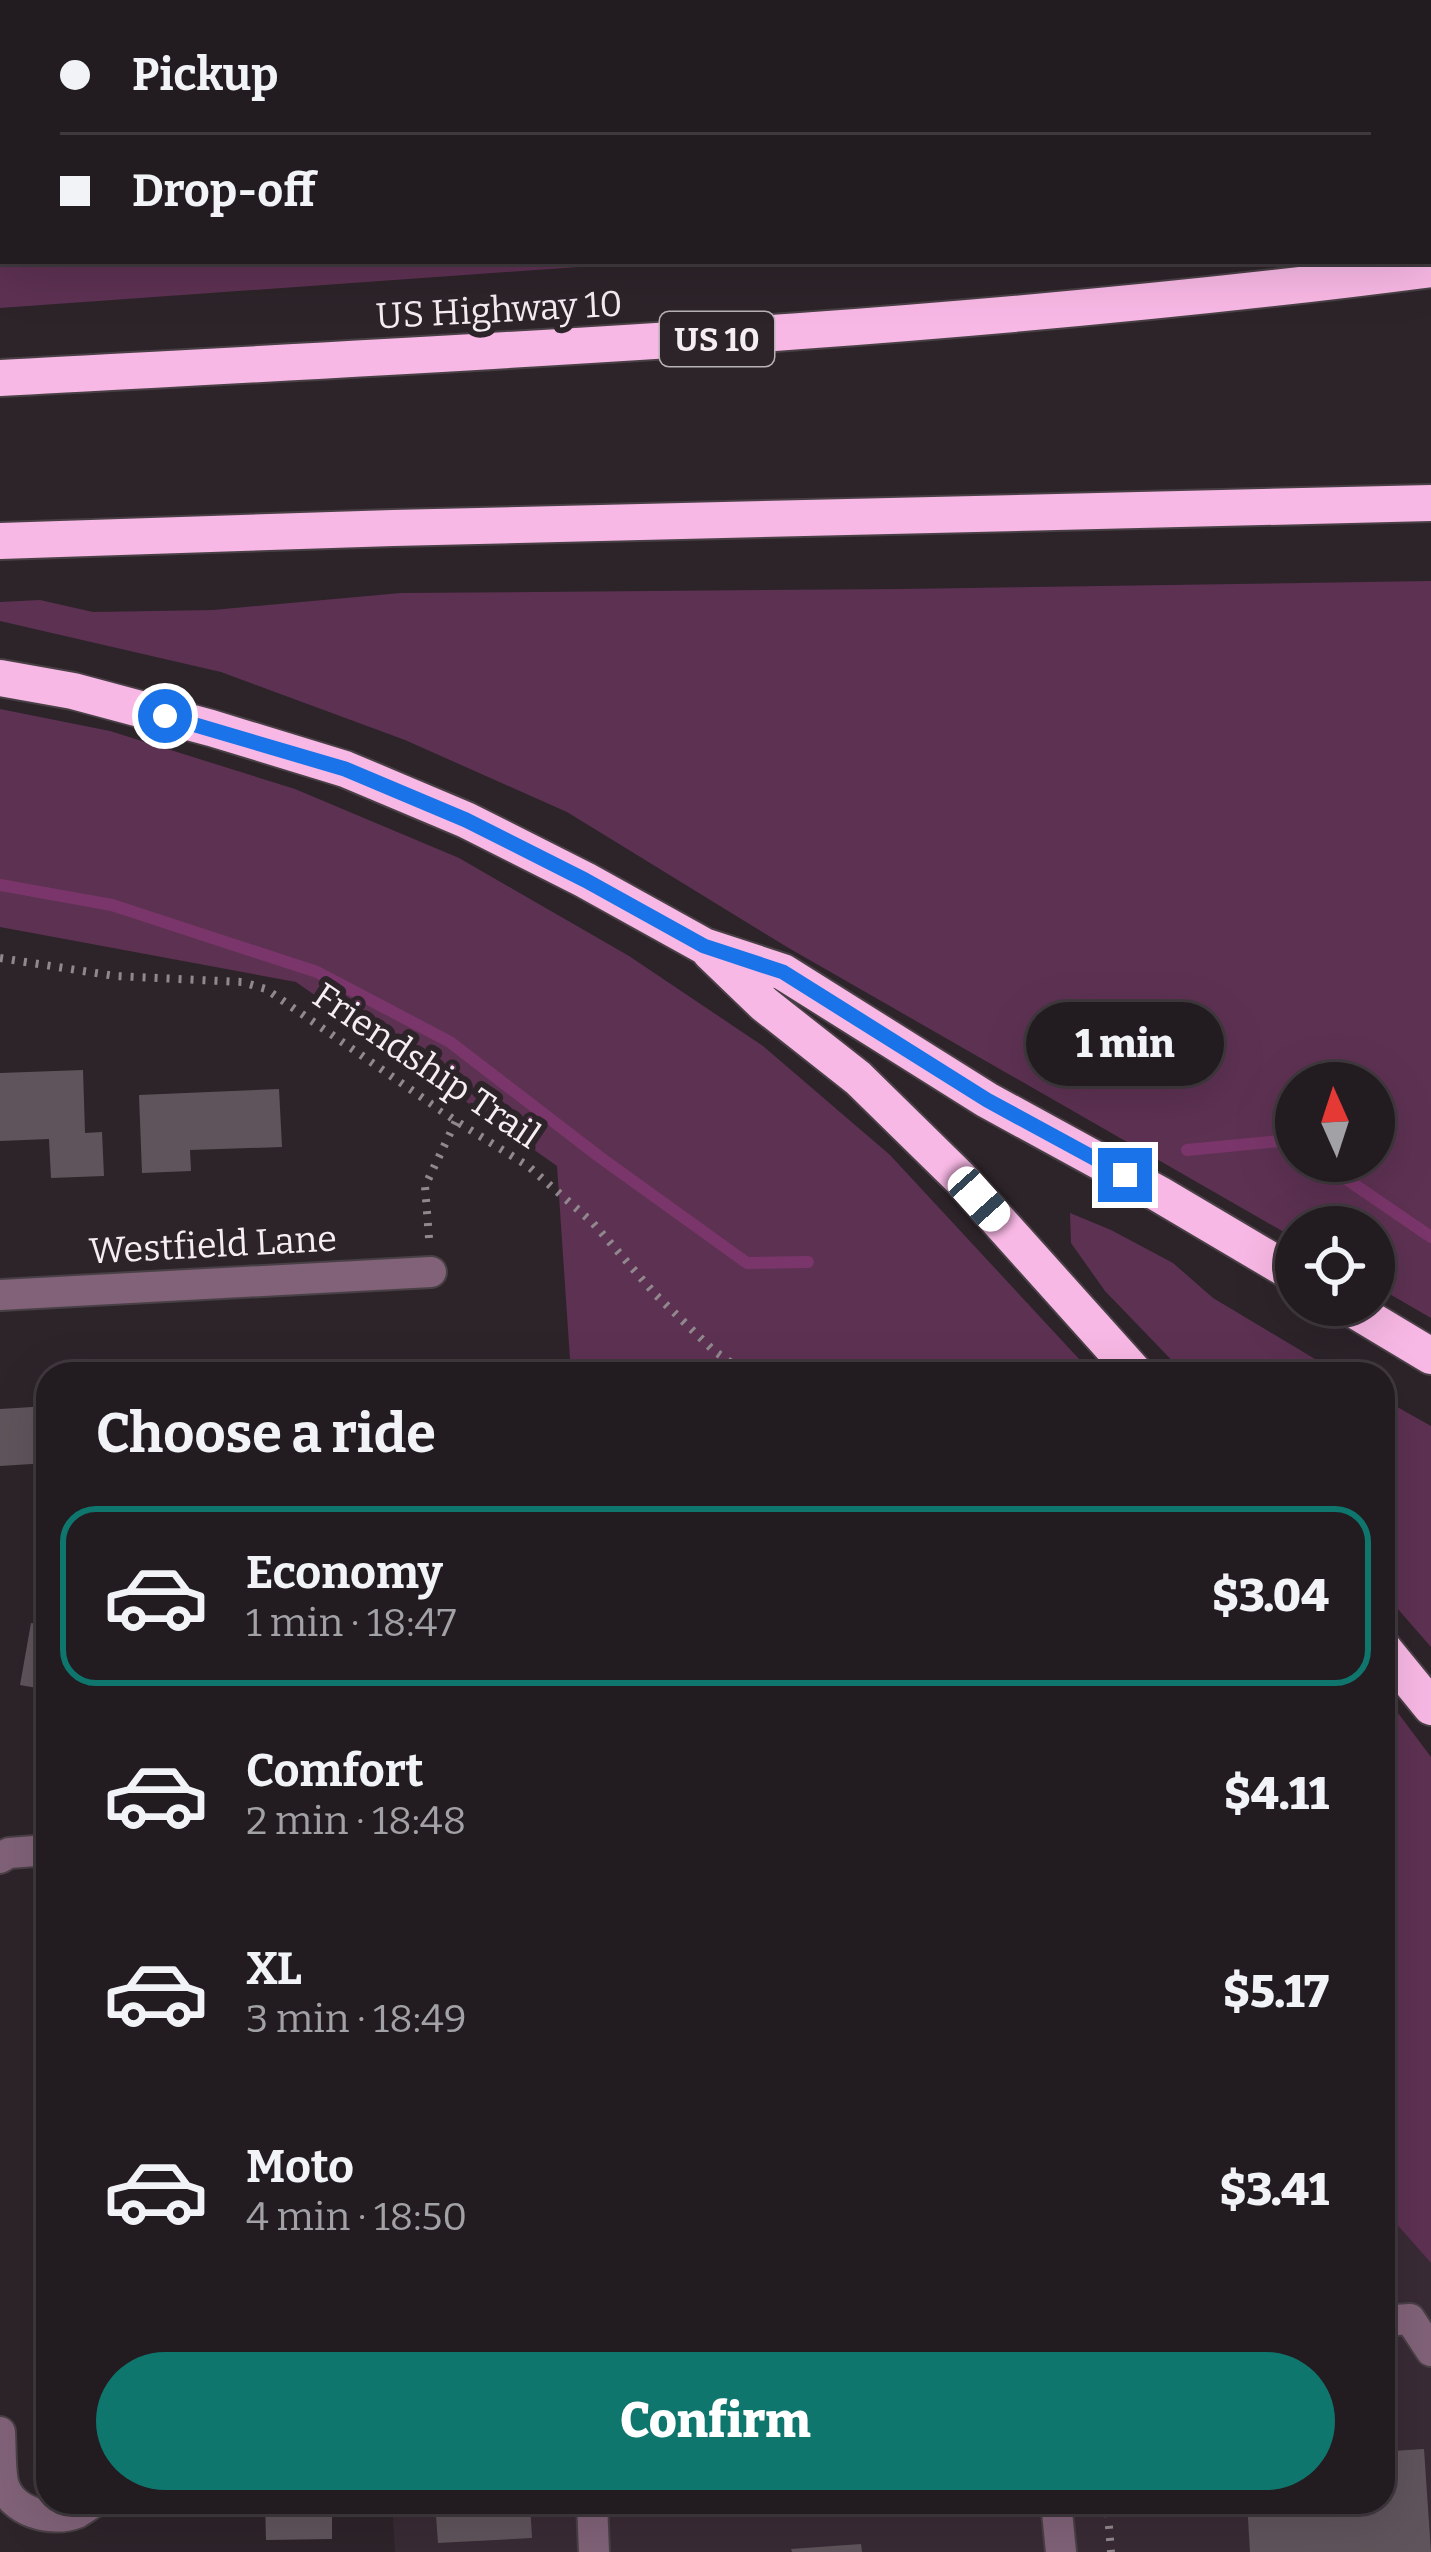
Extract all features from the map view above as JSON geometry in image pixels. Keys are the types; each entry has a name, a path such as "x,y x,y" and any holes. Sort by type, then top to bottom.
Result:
{"highway":[{"name":"US Highway 10","path":"0,378 694,340 1080,307 1431,269"},
{"path":"0,541 1431,503"},
{"path":"0,678 74,691 211,728 345,769 466,820 704,946 783,972 987,1100 1275,1263"},
{"path":"704,946 764,1004 858,1078 961,1179 1125,1362"},
{"path":"1382,1326 1431,1355"},
{"path":"1395,1663 1431,1707"}],"street":[{"name":"Westfield Lane","path":"0,1295 431,1272"},
{"path":"0,1858 36,1851"},
{"path":"1395,2320 1410,2319 1431,2351"},
{"path":"0,2432 4,2488 36,2513"},
{"path":"38,2514 71,2514"},
{"path":"592,2514 594,2552"},
{"path":"1057,2514 1061,2552"}],"path":[{"name":"Friendship Trail","path":"0,958 116,976 242,982 266,989 529,1166 592,1222 656,1295 730,1362"},
{"path":"431,1272 425,1186 456,1121"},
{"path":"1108,2514 1111,2552"}],"shaded area":[{"path":"0,264 621,264 0,308"},
{"path":"1431,581 1431,1318 1395,1297 1395,1206 1275,1206 1275,1227 787,947 567,812 405,740 221,672 0,621 0,602 40,600 93,612 213,610 401,593"},
{"path":"0,709 110,731 295,789 459,858 629,956 763,1046 890,1155 1082,1362 570,1362 557,1166 296,982 0,927"},
{"path":"1070,1213 1173,1263 1213,1298 1320,1362 1173,1362 1105,1291 1071,1243"},
{"path":"1395,1406 1431,1426 1431,1647 1395,1606"},
{"path":"1395,1709 1431,1757 1431,2263 1395,2222"},
{"path":"1395,2222 1431,2263 1431,2552 395,2552 393,2514 1395,2514"}],"building":[{"path":"83,1070 85,1133 102,1132 104,1176 51,1178 49,1139 0,1141 0,1073"},
{"path":"279,1089 282,1147 190,1150 191,1171 142,1173 139,1095"},
{"path":"36,1407 36,1464 0,1466 0,1409"},
{"path":"31,1623 36,1624 36,1688 20,1685"},
{"path":"1424,2449 1431,2552 1250,2552 1248,2514 1395,2514 1395,2451"},
{"path":"265,2514 332,2514 332,2539 266,2540"},
{"path":"436,2514 531,2514 532,2538 438,2543"},
{"path":"861,2544 862,2552 791,2549"}],"waterway":[{"path":"0,885 112,905 317,972 450,1042 747,1263 808,1262"},
{"path":"1187,1150 1275,1141"},
{"path":"1351,1182 1431,1237"}],"route":[{"path":"165,716 345,769 466,820 704,946 783,972 987,1100 1125,1175"}]}
